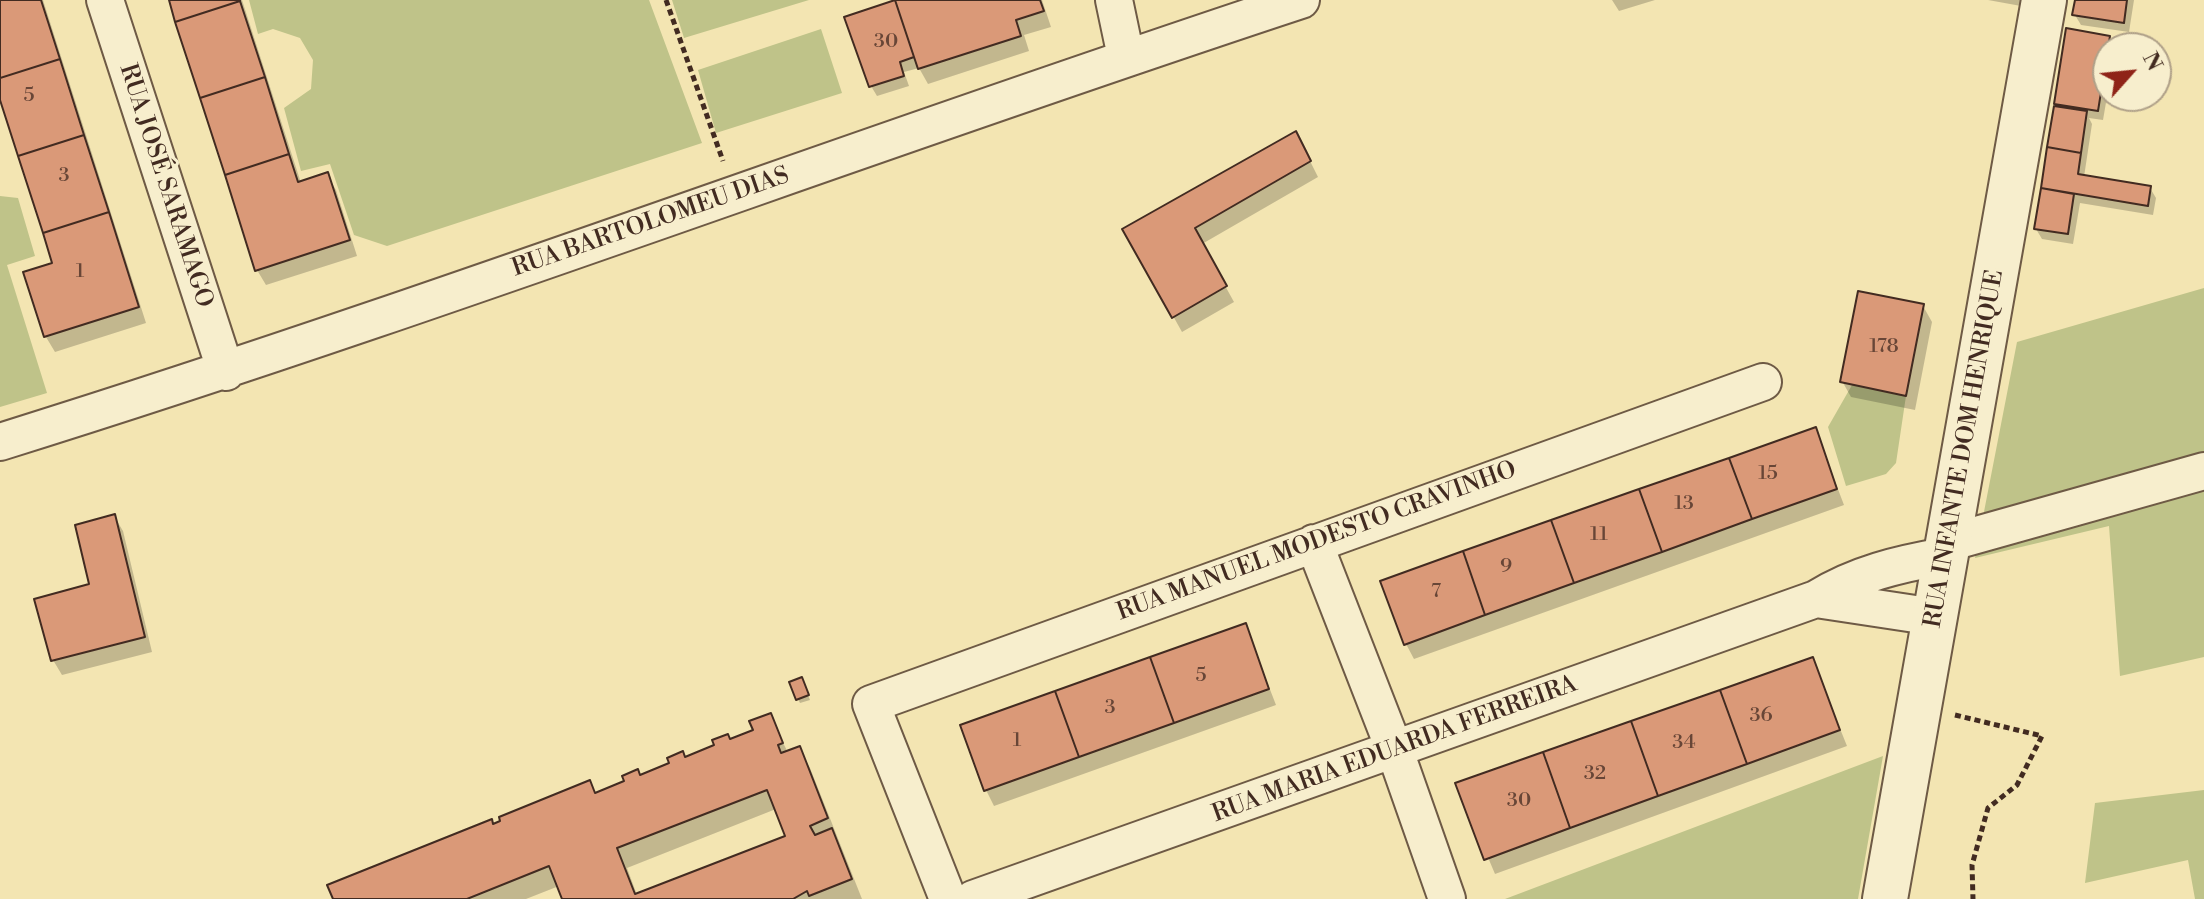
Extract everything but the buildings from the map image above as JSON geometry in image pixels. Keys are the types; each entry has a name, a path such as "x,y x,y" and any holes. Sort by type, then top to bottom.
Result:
{"street":[{"name":"RUA JOSÉ SARAMAGO","path":"105,0 226,372"},
{"path":"1114,0 1126,57"},
{"name":"RUA BARTOLOMEU DIAS","path":"0,442 226,372 1126,57 1301,0"},
{"name":"RUA INFANTE DOM HENRIQUE","path":"1885,899 2044,0"},
{"name":"RUA MANUEL MODESTO CRAVINHO","path":"948,899 871,704 1763,382"},
{"name":"RUA MARIA EDUARDA FERREIRA","path":"973,899 1816,599 1842,583 2204,471"},
{"path":"1314,543 1395,751 1447,899"},
{"name":"RUA MARIA EDUARDA FERREIRA","path":"1816,599 1935,617"}],"path":[{"path":"666,0 734,194"},
{"path":"1919,706 2042,736 2017,785 1988,808 1972,865 1973,899"}],"green space":[{"path":"249,0 649,0 702,143 387,246 354,235 330,164 301,171 284,108 311,89 313,60 300,38 273,29 258,34"},
{"path":"672,0 809,0 684,38"},
{"path":"821,29 842,93 716,133 698,70"},
{"path":"0,196 18,198 35,256 7,265 47,393 0,407"},
{"path":"2204,288 2204,657 2120,676 2109,526 1975,558 2017,342"},
{"path":"1852,385 1906,396 1896,463 1886,474 1846,486 1828,427"},
{"path":"1883,756 1858,899 1505,899"},
{"path":"2204,790 2204,899 2195,899 2188,860 2085,883 2095,803"}]}
